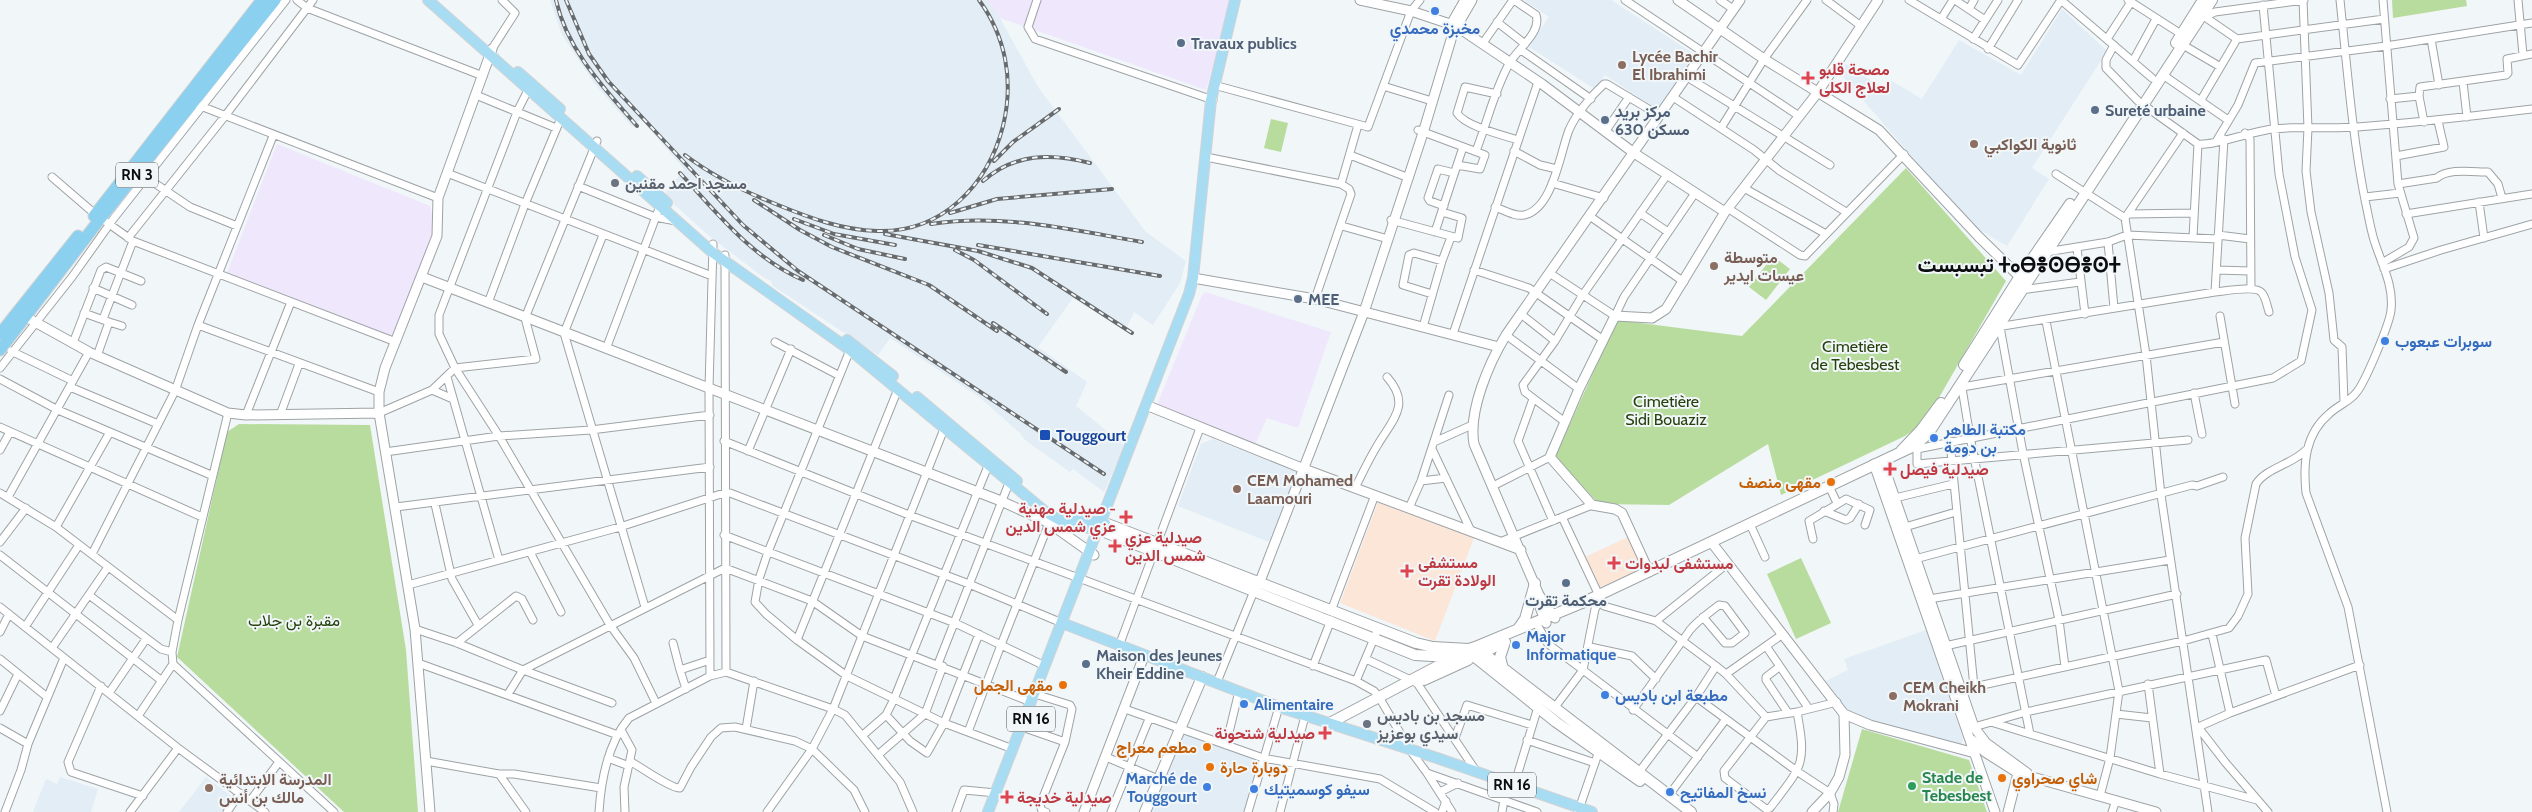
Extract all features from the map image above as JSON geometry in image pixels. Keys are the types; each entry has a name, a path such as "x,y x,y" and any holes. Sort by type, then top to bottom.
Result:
{"highway":[{"name":"RN 3","path":"0,334 98,216 262,0"},
{"name":"RN 3","path":"6,350 30,320 98,216 142,175 198,105 275,0"}],"main road":[{"path":"428,0 724,258 850,350 988,466 1055,518 1072,525 1101,526"},
{"path":"437,0 528,90 595,144 660,206 712,248"},
{"path":"1065,624 1195,278 1213,101 1236,0"},
{"path":"1914,445 1926,424 2022,283 2182,40 2204,0"},
{"path":"2182,40 2203,16 2212,0"},
{"path":"1415,680 1452,658 1505,642 1545,620 1582,603 1599,598 1649,572 1914,445 1928,434 1962,384 1998,327 2022,283 2046,252 2083,190"},
{"path":"724,258 863,351 1052,510 1068,517 1101,526 1331,616 1376,634 1415,654 1452,658"},
{"path":"1517,629 1525,618 1535,583"},
{"path":"1328,724 1475,652 1517,629 1545,620"},
{"name":"RN 16","path":"1065,624 1279,707 1476,772 1577,810"},
{"name":"RN 16","path":"1036,697 1045,666 1065,624"},
{"name":"RN 16","path":"993,812 1065,624"},
{"path":"1376,634 1416,643 1475,652 1504,670 1555,707 1692,812"},
{"path":"1504,670 1500,657 1505,642"},
{"path":"1475,652 1538,707 1682,812"},
{"path":"1415,654 1420,665 1415,680"},
{"path":"1145,812 1202,677"},
{"name":"RN 16","path":"988,812 1014,749 1025,728"},
{"name":"RN 16","path":"1430,757 1435,762 1577,810 1592,812"}],"street":[{"path":"286,0 198,105 273,136 438,198"},
{"path":"297,0 307,8 483,76"},
{"path":"8,497 71,384 93,354 106,320 130,240 313,0"},
{"path":"430,812 415,629 379,413 379,392 385,368 422,277 438,231 438,198 491,53 515,13 502,0"},
{"path":"1037,0 1028,27 1035,39 1213,101"},
{"path":"1360,0 1377,2 1411,11 1453,25 1483,43 1634,153 1694,193 1727,210 1803,256 1807,255 1846,212 1904,154"},
{"path":"1216,85 1367,127 1370,125 1411,11 1420,0"},
{"path":"1217,682 1257,587 1331,398 1407,177 1453,25 1465,0"},
{"path":"1453,25 1472,0"},
{"path":"1476,151 1509,62 1523,47 1537,24 1537,17 1513,0 1483,43"},
{"path":"1625,0 1750,82 1798,116"},
{"path":"1678,0 1764,59 1873,125 1904,154 2022,283 2080,282"},
{"path":"1720,0 1733,9"},
{"path":"1698,757 1633,710 1548,644 1545,620 1535,583 1474,444 1472,425 1481,392 1499,347 1506,335 1591,217 1740,0"},
{"path":"1721,128 1764,59 1807,0"},
{"path":"1826,0 1861,26"},
{"path":"1551,274 1615,316 1648,319 1658,316 1666,309 1684,282 1727,210 1818,92 1878,0"},
{"path":"1941,19 1954,0 1985,20"},
{"path":"1969,9 1974,0"},
{"path":"1972,39 1998,0"},
{"path":"1988,49 2018,0"},
{"path":"1914,1 1988,49 2018,65 2061,0 2133,61 2157,77 2200,100 2228,120"},
{"path":"2203,16 2215,12 2303,0 2308,128 2306,170 2312,212 2329,293 2334,340 2342,347 2344,402"},
{"path":"2340,0 2345,52 2365,197 2373,238 2383,266 2391,299 2390,317 2359,389 2323,418 2315,428 2306,450 2306,493 2348,607 2387,812"},
{"path":"2383,0 2398,184 2413,241 2409,247 2383,266"},
{"path":"2518,0 2523,55"},
{"path":"2107,39 2129,1 2219,66"},
{"path":"2188,440 2023,453 1916,464 1914,445 1950,441 2276,377 2301,361 2312,316 2295,257 2279,174 2263,5"},
{"path":"2203,16 2237,39 2384,19"},
{"path":"2133,61 2156,19"},
{"path":"1497,22 1523,47 1591,99"},
{"path":"2215,292 2221,140 2228,120 2243,92 2253,64 2432,40 2532,23"},
{"path":"2200,100 2237,39"},
{"path":"2432,40 2439,85"},
{"path":"2114,45 2106,60 2106,68 2140,104 2198,144 2206,145 2245,133 2274,129 2355,127 2438,121 2532,108"},
{"path":"2424,122 2419,96 2420,87 2506,75 2508,73 2506,60 2532,54"},
{"path":"1687,77 1830,165"},
{"path":"1453,334 1538,82"},
{"path":"2462,82 2467,117"},
{"path":"1495,207 1524,215 1537,208 1546,198 1570,128 1579,113 1606,84 1660,116"},
{"path":"1383,86 1430,100"},
{"path":"1497,94 1474,87 1463,88 1457,113 1460,118 1518,140"},
{"path":"528,90 517,112 450,288 438,325 441,338 455,368 499,436 530,492 610,625 634,658 656,703"},
{"path":"476,95 556,128"},
{"path":"2390,99 2419,96"},
{"path":"1605,132 1629,97"},
{"path":"1674,97 1766,159 1780,171 1846,212"},
{"path":"488,303 525,204 561,118"},
{"path":"2396,156 2444,147 2438,121"},
{"path":"1341,184 1358,124"},
{"path":"1421,132 1485,155 1482,168 1457,165"},
{"path":"2183,133 2127,216 2127,235 2146,355 2154,444 2170,560 2197,728 2208,812"},
{"path":"2245,133 2250,139 2251,289"},
{"path":"92,554 175,392 198,326 273,136"},
{"path":"237,226 190,207 142,175 110,226 30,320 93,354 175,392 228,413 280,415 379,413 432,390 455,368 536,359 525,318 595,144"},
{"path":"2193,237 2198,144"},
{"path":"1435,232 1463,147"},
{"path":"1514,151 1540,165 1556,169"},
{"path":"1350,155 1407,177"},
{"path":"1208,157 1341,184 1348,188 1351,194 1342,226 1315,299"},
{"path":"1392,221 1458,238 1463,220 1428,198 1438,169 1454,173"},
{"path":"2398,184 2437,178 2441,174 2460,170 2469,173 2490,172 2498,184 2502,198"},
{"path":"447,173 712,276"},
{"path":"2056,174 2127,216 2194,213"},
{"path":"1565,422 1522,390 1523,385 1542,361 1568,316 1667,175"},
{"path":"52,177 110,226 130,240 396,342"},
{"path":"1552,183 1604,198"},
{"path":"578,186 655,217 676,220"},
{"path":"1744,188 1826,234"},
{"path":"1493,486 1550,457 1602,339 1624,297 1694,193"},
{"path":"2365,197 2400,193"},
{"path":"2406,214 2532,194"},
{"path":"2479,202 2484,238"},
{"path":"606,349 660,206"},
{"path":"1640,213 1668,232"},
{"path":"1591,217 1684,282"},
{"path":"2383,266 2532,224"},
{"path":"1342,226 1386,239"},
{"path":"603,235 564,333 591,430 645,607"},
{"path":"2046,252 2108,242 2127,235 2250,238"},
{"path":"1422,327 1451,237"},
{"path":"2108,242 2114,308"},
{"path":"710,676 708,577 712,248"},
{"path":"2077,248 2085,314"},
{"path":"1432,294 1403,285 1408,255 1414,253 1442,261"},
{"path":"724,258 726,672"},
{"path":"73,343 93,288 103,268 121,273 141,282"},
{"path":"1474,270 1526,288 1602,339"},
{"path":"2217,270 2250,271"},
{"path":"422,277 872,453 1001,501 1049,523 1091,553"},
{"path":"1195,278 1315,299 1499,347"},
{"path":"93,288 132,305"},
{"path":"2065,667 2050,579 1998,327 2046,321 2215,292 2251,289 2262,292 2269,312"},
{"path":"246,415 291,302"},
{"path":"84,313 122,326"},
{"path":"1520,314 1555,341"},
{"path":"2220,316 2235,404"},
{"path":"2046,321 2119,691 2110,758 2100,796"},
{"path":"198,326 379,392"},
{"path":"1506,335 1579,389"},
{"path":"775,342 838,375"},
{"path":"2030,734 1992,538 1970,437 1962,384 2056,371 2224,342"},
{"path":"0,368 6,350 71,384 158,424"},
{"path":"748,451 791,350"},
{"path":"850,350 838,375 768,552 755,598 757,605 797,640 847,676 944,723 1014,749"},
{"path":"280,415 299,364"},
{"path":"447,377 499,560"},
{"path":"1355,488 1376,446 1399,410 1399,398 1387,377"},
{"path":"0,379 58,410 211,475"},
{"path":"797,640 898,389"},
{"path":"432,390 453,398"},
{"path":"2194,393 2202,434"},
{"path":"1410,508 1449,394"},
{"path":"1533,398 1518,438 1553,521"},
{"path":"1147,406 1304,469 1521,550"},
{"path":"138,716 173,664 172,652 178,620 211,475 228,413"},
{"path":"385,452 499,436 591,430 710,415"},
{"path":"1433,445 1472,425"},
{"path":"0,427 202,517"},
{"path":"1119,646 1200,428"},
{"path":"767,812 812,749 833,709 944,429"},
{"path":"0,450 10,432"},
{"path":"56,527 110,432"},
{"path":"724,441 909,515 1035,560 1136,600 1356,681 1374,691 1380,698 1410,750 1452,812"},
{"path":"1950,441 1974,687"},
{"path":"1433,445 1471,531"},
{"path":"1960,690 2183,641 2212,634 2231,626 2248,594 2245,538 2256,484 2262,477 2296,459 2306,450"},
{"path":"1550,457 1592,505"},
{"path":"1878,462 1895,498 1974,727 1986,743 2022,771"},
{"path":"1878,462 1946,674 1972,740 1995,812"},
{"path":"863,735 886,715 894,699 946,576 988,466"},
{"path":"396,507 530,492 710,467"},
{"path":"1915,559 2161,495 2192,485 2198,486 2223,477"},
{"path":"1421,480 1446,478"},
{"path":"879,754 925,714 969,584 1001,501 1010,483"},
{"path":"1895,498 1953,484"},
{"path":"1828,486 1837,503"},
{"path":"0,493 56,527 178,620"},
{"path":"408,585 620,527 724,493 737,494 784,512 969,584 1065,624"},
{"path":"1313,666 1375,495"},
{"path":"1813,539 1808,522 1837,503 1848,499 1871,511 1865,525"},
{"path":"435,504 454,582 478,625"},
{"path":"1824,511 1846,520 1850,518 1859,504"},
{"path":"1500,542 1592,505 1615,509 1622,513 1649,572"},
{"path":"0,542 26,508"},
{"path":"1905,527 1956,512"},
{"path":"1562,517 1599,598 1606,608 1656,621 1726,674 1766,717"},
{"path":"968,732 1049,523"},
{"path":"1750,524 1765,557"},
{"path":"724,535 955,623 1045,666"},
{"path":"1712,543 1844,714 1845,755 1839,777 1830,793 1812,812"},
{"path":"25,627 80,545"},
{"path":"530,552 561,612"},
{"path":"0,556 162,681"},
{"path":"1929,599 2170,560"},
{"path":"1656,621 1727,564"},
{"path":"52,648 108,567"},
{"path":"508,694 523,670 725,568 759,579 812,601 862,636 986,683 1070,705 1072,708 1065,742 1040,805 1042,811 1046,812"},
{"path":"1945,646 2176,594"},
{"path":"89,595 146,639 161,649 172,652"},
{"path":"457,643 518,596 522,599 533,620"},
{"path":"1555,707 1583,670 1590,647 1595,609 1599,598"},
{"path":"1633,710 1682,641 1703,617 1724,604 1745,633 1732,643 1725,643 1703,617"},
{"path":"0,607 178,748 265,812"},
{"path":"0,632 9,614"},
{"path":"415,629 457,643 612,703"},
{"path":"886,715 926,754 944,723 978,634"},
{"path":"1356,681 1376,634"},
{"path":"1726,674 1784,634"},
{"path":"2212,634 2230,713"},
{"path":"109,693 146,639"},
{"path":"673,643 686,688"},
{"path":"1766,646 1809,709"},
{"path":"1590,647 1632,656 1656,679"},
{"path":"1084,812 1144,656"},
{"path":"5,812 21,770 28,744 64,658"},
{"path":"0,659 47,697"},
{"path":"1366,659 1415,680 1476,772"},
{"path":"680,670 710,660"},
{"path":"1974,727 2026,712 2148,684 2267,660 2276,696"},
{"path":"418,662 620,732 632,746 624,787 625,812"},
{"path":"173,664 334,812"},
{"path":"2197,728 2230,713 2360,665"},
{"path":"1639,772 1696,697 1716,666"},
{"path":"1779,667 1766,677 1766,680 1788,713"},
{"path":"598,812 600,788 608,758 620,732 631,717 710,676 726,672 833,709 845,715 879,754 904,789 913,812"},
{"path":"0,711 18,674"},
{"path":"746,729 754,681"},
{"path":"2148,684 2160,774"},
{"path":"101,686 68,762 68,767 71,772 143,796"},
{"path":"1226,745 1239,691"},
{"path":"1696,697 1798,772 1830,793 1834,804 1833,812"},
{"path":"1797,712 1803,745 1798,772 1770,808 1765,808 1723,776 1724,771 1766,717 1797,712 1836,702"},
{"path":"1455,738 1467,705 1532,725"},
{"path":"1248,812 1279,707"},
{"path":"1514,786 1538,707"},
{"path":"1124,709 1179,730 1263,758 1292,765 1380,779 1435,812"},
{"path":"1844,714 1870,725 1975,753"},
{"path":"2116,714 2152,718"},
{"path":"1280,812 1305,716"},
{"path":"1111,812 1149,719"},
{"path":"1669,795 1726,719"},
{"path":"1990,722 2160,774 2257,800"},
{"path":"608,758 630,763 653,773 672,787 680,788 700,752 716,731 726,727 746,729 795,741 812,749 854,790 865,812"},
{"path":"0,728 28,744"},
{"path":"1025,728 1065,742"},
{"path":"2197,728 2268,812"},
{"path":"1528,740 1595,763"},
{"path":"1972,740 1985,752 2022,771 2153,811"},
{"path":"130,812 178,748"},
{"path":"1577,810 1599,751"},
{"path":"1106,757 1158,779"},
{"path":"1426,771 1430,757"},
{"path":"250,801 279,762"},
{"path":"426,762 600,788"},
{"path":"1426,771 1537,812"},
{"path":"2008,812 2022,771"},
{"path":"499,774 526,812"},
{"path":"1440,792 1458,783"},
{"path":"956,812 964,790 996,793"},
{"path":"226,812 240,793"},
{"path":"1502,812 1504,800"},
{"path":"2112,812 2116,800"},
{"path":"1442,812 1446,801"}],"shaded area":[{"path":"550,0 987,0 1000,18 1038,87 1146,232 1186,261 1180,283 1153,325 1134,312 1127,327 1073,298 1038,347 1087,382 1076,406 1125,446 1104,492 1073,469 1070,472 1025,440 1019,432 979,397 890,338 878,355 773,286 771,281 708,235 664,195 684,169 641,119 632,127 594,83 562,35"},
{"path":"987,0 1232,0 1206,90 1000,18"},
{"name":"Lycée Bachir El Ibrahimi","path":"1524,0 1611,0 1694,54 1658,110 1605,75 1595,89 1529,47 1549,17"},
{"name":"ثانوية الكواكبي","path":"2062,9 2107,51 2032,168 2049,179 2007,246 1970,224 1839,72 1846,64 1884,89 1890,80 1922,99 1959,40 2021,75"},
{"path":"277,144 430,206 435,227 394,337 227,273"},
{"path":"1205,292 1331,332 1298,428 1267,418 1255,445 1157,405 1202,295"},
{"name":"CEM Mohamed Laamouri","path":"1213,439 1298,472 1269,542 1178,506 1201,444"},
{"name":"مستشفى الولادة تقرت","path":"1378,502 1474,538 1435,641 1340,603"},
{"name":"مستشفى لبدوات","path":"1628,537 1643,568 1599,588 1585,557"},
{"name":"CEM Cheikh Mokrani","path":"1926,630 1963,739 1961,747 1862,721 1849,712 1826,681 1848,670 1844,659"},
{"name":"Marché de Touggourt","path":"1184,732 1261,762 1247,812 1150,812"},
{"path":"60,777 98,789 91,812 33,812 46,779 57,784"},
{"name":"المدرسة الابتدائية مالك بن أنس","path":"206,777 235,799 225,812 179,812"}],"green space":[{"path":"2392,0 2466,0 2467,6 2393,18"},
{"path":"1271,119 1288,123 1281,152 1264,148"},
{"name":"Cimetière de Tebesbest","path":"1906,168 2006,281 1925,422 1905,436 1781,495 1768,444 1669,505 1599,504 1555,457 1617,320 1742,336"},
{"path":"1773,256 1790,269 1766,300 1749,287"},
{"name":"مقبرة بن جلاب","path":"239,424 370,425 406,650 418,812 344,812 177,657 227,432"},
{"path":"1801,558 1831,623 1796,639 1767,574"},
{"name":"Stade de Tebesbest","path":"1862,729 1969,760 1987,812 1838,812"}],"railway":[{"path":"556,0 561,18 588,68 637,126"},
{"path":"566,0 589,54 608,81 743,225 798,271 1104,474"},
{"path":"685,155 718,177 754,195 839,226 877,231 900,229 922,224 941,214 959,201 974,186 996,148 1003,126 1008,93 1005,60 996,29 979,0"},
{"path":"994,161 1013,142 1059,109"},
{"path":"983,181 995,172 1021,160 1047,157 1090,163"},
{"path":"680,173 722,219 751,247 784,270 803,280"},
{"path":"950,213 997,199 1112,189"},
{"path":"754,200 800,230 832,247 929,285 997,331"},
{"path":"794,219 834,234 895,245"},
{"path":"931,224 984,220 1037,224 1142,242"},
{"path":"885,234 978,251 1032,268 1132,333"},
{"path":"824,235 858,249 905,259"},
{"path":"978,245 1160,276"},
{"path":"955,250 974,260 1047,314"},
{"path":"993,323 1066,372"}],"place":[{"name":"مخبزة محمدي","path":"1435,11"},
{"name":"Travaux publics","path":"1181,43"},
{"name":"Lycée Bachir El Ibrahimi","path":"1622,65"},
{"name":"مصحة قلبو لعلاج الكلى","path":"1808,78"},
{"name":"Sureté urbaine","path":"2095,110"},
{"name":"مركز بريد 630 مسكن","path":"1605,120"},
{"name":"ثانوية الكواكبي","path":"1974,144"},
{"name":"مسجد احمد مقنين","path":"615,183"},
{"name":"متوسطة عيسات ايدير","path":"1714,266"},
{"name":"MEE","path":"1298,299"},
{"name":"سوبرات عبعوب","path":"2385,341"},
{"name":"Touggourt","path":"1045,435"},
{"name":"مكتبة الطاهر بن دومة","path":"1934,438"},
{"name":"صيدلية فيصل","path":"1890,469"},
{"name":"مقهى منصف","path":"1831,482"},
{"name":"CEM Mohamed Laamouri","path":"1237,489"},
{"name":"صيدلية مهنية - عزي شمس الدين","path":"1126,517"},
{"name":"صيدلية عزي شمس الدين","path":"1115,546"},
{"name":"مستشفى لبدوات","path":"1614,563"},
{"name":"مستشفى الولادة تقرت","path":"1407,571"},
{"name":"محكمة تقرت","path":"1566,583"},
{"name":"Major Informatique","path":"1516,645"},
{"name":"Maison des Jeunes Kheir Eddine","path":"1086,664"},
{"name":"مقهى الجمل","path":"1063,685"},
{"name":"مطبعة ابن باديس","path":"1605,695"},
{"name":"CEM Cheikh Mokrani","path":"1893,696"},
{"name":"Alimentaire","path":"1244,704"},
{"name":"مسجد بن باديس سيدي بوعزيز","path":"1367,724"},
{"name":"صيدلية شتحونة","path":"1325,733"},
{"name":"مطعم معراج","path":"1207,747"},
{"name":"دوبارة حارة","path":"1210,767"},
{"name":"شاي صحراوي","path":"2002,778"},
{"name":"Stade de Tebesbest","path":"1912,786"},
{"name":"Marché de Touggourt","path":"1207,787"},
{"name":"المدرسة الابتدائية مالك بن أنس","path":"209,788"},
{"name":"سيفو كوسميتيك","path":"1254,789"},
{"name":"نسخ المفاتيح","path":"1670,792"},
{"name":"صيدلية خديجة","path":"1007,797"}],"district":[{"name":"تبسبست ⵜⴰⴱⴻⵙⴱⴻⵙⵜ","path":"2019,264"}],"park label":[{"name":"Cimetière Sidi Bouaziz","path":"1666,410"}]}
